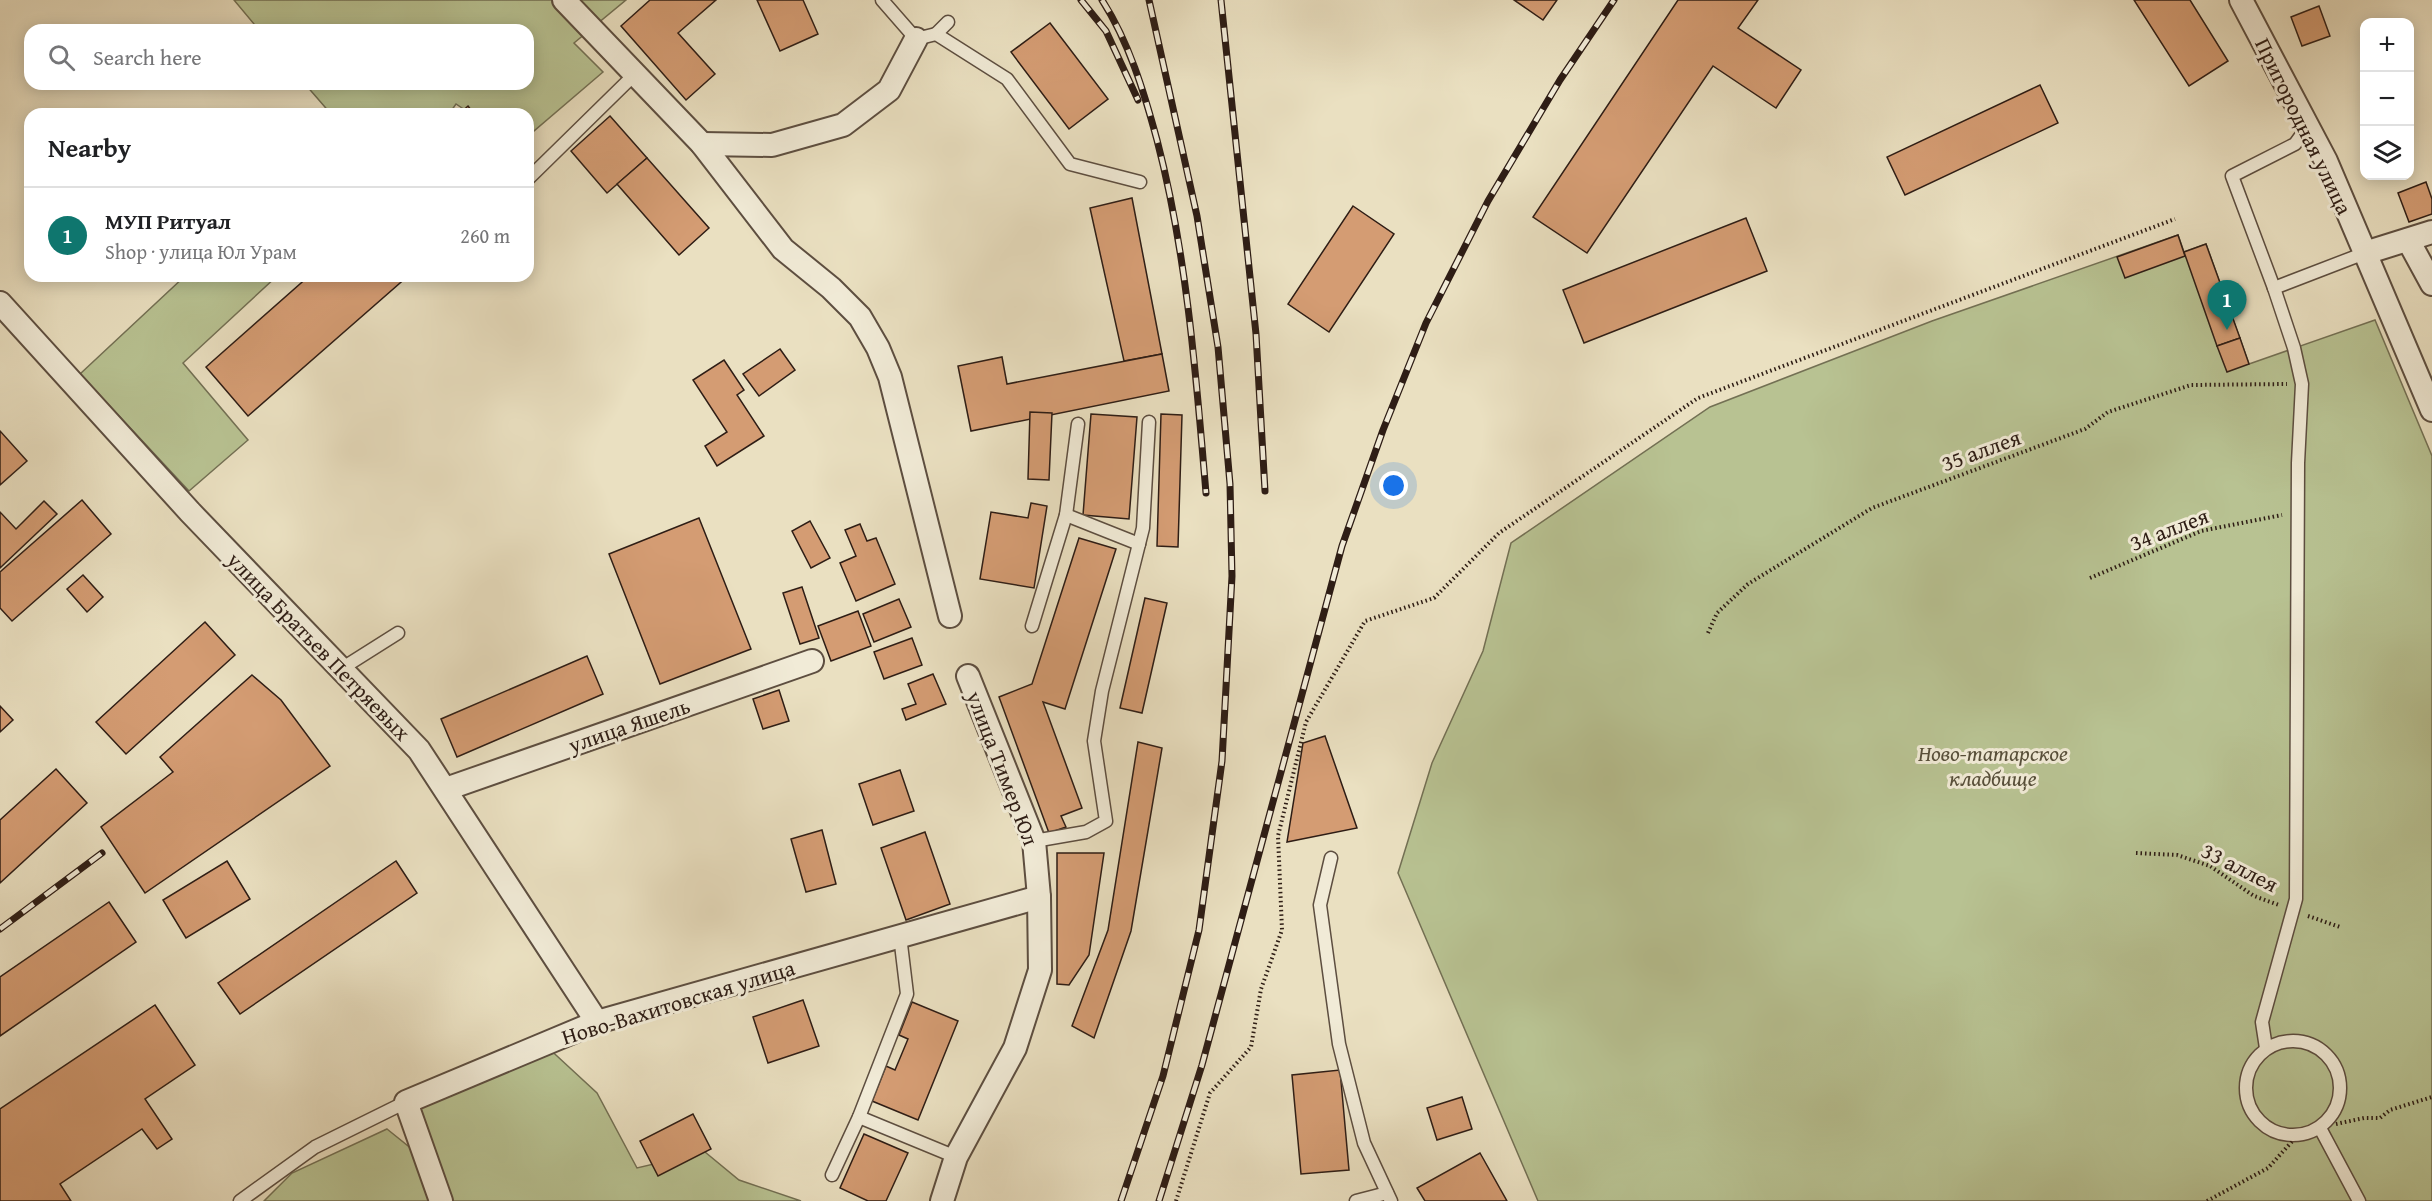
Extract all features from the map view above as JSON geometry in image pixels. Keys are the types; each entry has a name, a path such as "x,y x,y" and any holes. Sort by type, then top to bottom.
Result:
{"street":[{"path":"564,0 702,144 783,249 831,288 860,317 878,348 890,377 950,616"},
{"name":"Пригородная улица","path":"2241,0 2326,161 2432,410"},
{"path":"702,144 772,145 843,126 889,90 926,36"},
{"path":"2365,253 2432,232"},
{"path":"2408,240 2432,284"},
{"name":"улица Братьев Петряевых","path":"0,303 190,512 234,569 341,669 420,750 597,1022"},
{"name":"улица Яшель","path":"446,789 812,661"},
{"name":"улица Тимер Юл","path":"942,1201 956,1157 1015,1048 1040,970 1039,897 1034,841 968,676"},
{"name":"Ново-Вахитовская улица","path":"406,1102 597,1022 1039,897"},
{"path":"406,1102 441,1201"}],"lane":[{"path":"882,0 926,36 1006,80 1070,164 1140,182"},
{"path":"926,36 948,22"},
{"path":"534,173 635,74"},
{"path":"2266,1048 2262,1022 2296,899 2298,512 2302,384 2294,348 2274,288 2232,176 2295,144 2308,126"},
{"path":"2274,288 2365,253"},
{"path":"1034,841 1086,832 1106,821 1094,741 1102,691 1143,528 1149,422"},
{"path":"1032,626 1066,515 1078,424"},
{"path":"1066,515 1139,544"},
{"path":"341,669 398,633"},
{"path":"1331,858 1320,905 1339,1044 1364,1143 1389,1197 1356,1201"},
{"path":"832,1175 859,1117 907,994 900,936"},
{"path":"2290,1040 2314,1044 2333,1061 2341,1084 2336,1109 2320,1128 2296,1136 2272,1131 2253,1114 2245,1091 2250,1067 2266,1048 2290,1040"},
{"name":"Ново-Вахитовская улица","path":"240,1201 315,1148 406,1102"},
{"path":"378,1116 401,1117 416,1130"},
{"path":"859,1117 956,1157"},
{"path":"2320,1128 2359,1201"}],"path":[{"path":"1176,1201 1210,1093 1251,1047 1261,989 1282,930 1278,836 1306,722 1365,621 1434,598 1499,533 1698,398 2175,219"},
{"name":"35 аллея","path":"1708,633 1717,613 1748,584 1872,508 2085,429 2108,412 2191,385 2302,384"},
{"name":"34 аллея","path":"2090,578 2202,531 2298,512"},
{"name":"33 аллея","path":"2136,854 2177,855 2210,866 2254,896 2340,927"},
{"path":"2320,1128 2364,1118 2380,1118 2390,1110 2432,1097"},
{"path":"2206,1201 2268,1168 2296,1136"}],"green space":[{"path":"234,0 626,0 574,43 603,72 534,131 534,108 462,108 456,104 453,108 326,108 310,90 534,90 534,24 254,24"},
{"name":"Ново-татарское кладбище","path":"2178,235 2184,252 2206,244 2249,364 2375,320 2432,456 2432,1201 1538,1201 1398,873 1432,763 1483,651 1511,543 1710,407 1932,321"},
{"path":"179,282 271,282 183,363 248,440 189,491 80,374"},
{"path":"544,1044 597,1093 637,1168 705,1152 739,1180 801,1201 441,1201 406,1102"},
{"path":"387,1129 413,1150 431,1201 264,1201 292,1173"}],"building":[{"path":"650,0 716,0 678,33 715,74 686,100 621,26"},
{"path":"757,0 803,0 818,34 780,51"},
{"path":"1514,0 1557,0 1543,20"},
{"path":"1678,0 1758,0 1738,28 1801,70 1776,108 1713,66 1587,253 1533,217"},
{"path":"2134,0 2190,0 2228,61 2189,86"},
{"path":"2319,6 2330,36 2302,46 2291,17"},
{"path":"1050,23 1108,99 1069,129 1011,52"},
{"path":"2040,85 2058,123 1905,195 1887,157"},
{"path":"610,116 647,158 607,193 571,151"},
{"path":"647,158 709,228 679,255 617,184"},
{"path":"2426,182 2432,199 2432,214 2409,222 2398,193"},
{"path":"1132,198 1162,354 1124,361 1090,208"},
{"path":"1353,206 1394,234 1329,332 1288,304"},
{"path":"1746,218 1767,271 1584,343 1563,290"},
{"path":"2178,235 2185,256 2125,278 2117,257"},
{"path":"2206,244 2240,338 2217,346 2184,252"},
{"path":"302,282 401,282 248,416 206,367"},
{"path":"2240,338 2249,364 2227,372 2217,346"},
{"path":"780,349 795,370 759,396 743,374"},
{"path":"1162,354 1169,391 971,431 958,366 1002,357 1007,384"},
{"path":"724,360 744,390 737,395 764,436 717,466 705,446 727,432 693,380"},
{"path":"1030,412 1052,413 1049,480 1028,479"},
{"path":"1091,414 1137,417 1129,519 1083,515"},
{"path":"1161,414 1182,415 1178,547 1157,546"},
{"path":"0,431 27,461 0,485"},
{"path":"82,500 111,534 12,621 0,608 0,572"},
{"path":"44,501 57,514 0,568 0,512 16,529"},
{"path":"1031,503 1047,506 1034,588 980,579 991,512 1028,518"},
{"path":"699,518 751,649 660,684 609,554"},
{"path":"810,521 830,558 811,568 792,531"},
{"path":"860,524 867,541 876,538 895,584 856,601 840,563 856,556 845,530"},
{"path":"1079,538 1116,549 1065,709 1043,702 1082,808 1061,816 1066,827 1049,833 999,697 1032,684"},
{"path":"83,575 103,597 87,612 67,589"},
{"path":"802,587 819,638 800,644 783,593"},
{"path":"1145,598 1167,603 1142,713 1120,708"},
{"path":"899,599 911,627 874,642 863,614"},
{"path":"858,611 871,646 831,661 818,626"},
{"path":"205,622 235,655 126,754 96,722"},
{"path":"912,638 922,665 884,679 874,652"},
{"path":"587,656 603,694 457,757 441,719"},
{"path":"933,674 946,704 906,720 902,709 916,704 908,684"},
{"path":"252,675 281,700 330,766 145,893 101,827 173,772 160,757"},
{"path":"779,690 789,721 763,729 753,699"},
{"path":"0,706 13,720 0,732"},
{"path":"1325,736 1357,828 1287,842 1303,743"},
{"path":"1138,742 1162,748 1131,931 1094,1038 1072,1026 1108,930"},
{"path":"56,769 87,803 0,883 0,820"},
{"path":"900,770 914,811 873,825 859,784"},
{"path":"822,830 836,884 806,892 791,839"},
{"path":"925,832 950,904 906,920 881,848"},
{"path":"1057,853 1104,853 1089,955 1069,985 1057,984"},
{"path":"227,861 250,899 186,938 163,900"},
{"path":"396,861 417,893 240,1014 218,983"},
{"path":"109,902 136,942 0,1036 0,977"},
{"path":"803,1000 819,1046 768,1063 753,1017"},
{"path":"912,1002 958,1021 918,1120 872,1101 886,1066 895,1070 908,1039 899,1035"},
{"path":"155,1005 195,1065 145,1099 172,1139 157,1149 142,1129 60,1184 71,1201 0,1201 0,1109"},
{"path":"1340,1070 1349,1170 1301,1174 1292,1075"},
{"path":"1462,1097 1472,1129 1437,1140 1427,1108"},
{"path":"693,1114 711,1149 658,1176 640,1141"},
{"path":"864,1134 908,1153 886,1201 868,1201 840,1188"},
{"path":"1480,1153 1507,1201 1425,1201 1417,1188"}],"railway":[{"path":"1081,0 1106,31 1138,100"},
{"path":"1102,0 1112,16 1135,68 1152,122 1167,183 1189,315 1206,493"},
{"path":"1121,1201 1163,1076 1199,930 1222,761 1232,576 1230,484 1218,347 1197,216 1149,0"},
{"path":"1221,0 1256,334 1265,491"},
{"path":"1159,1201 1202,1065 1342,546 1383,430 1426,323 1488,201 1560,80 1614,0"},
{"path":"0,929 102,853"}],"place":[{"name":"МУП Ритуал","path":"2227,330"}]}
